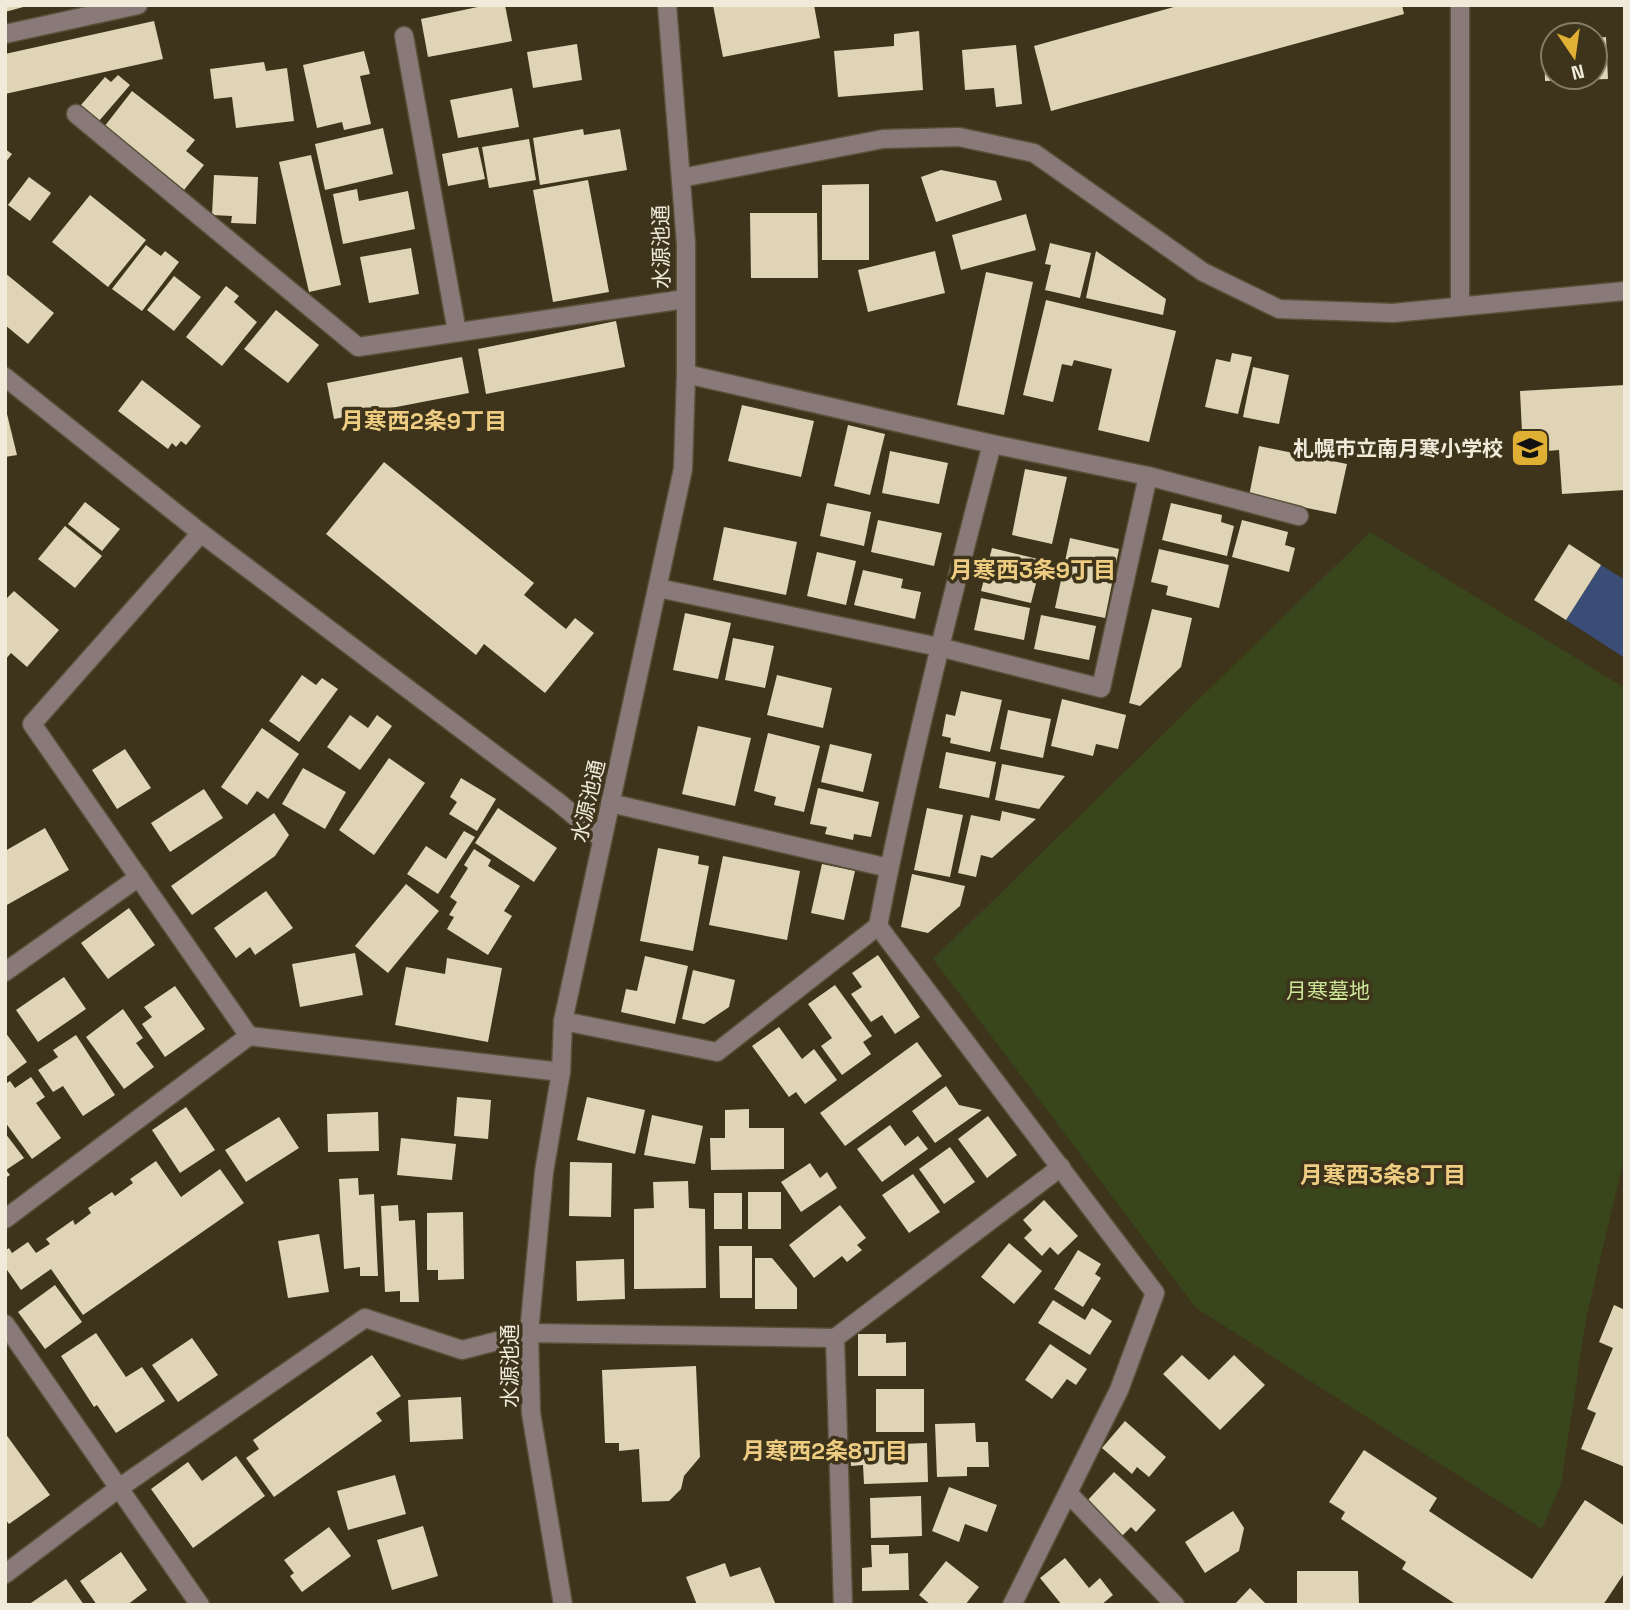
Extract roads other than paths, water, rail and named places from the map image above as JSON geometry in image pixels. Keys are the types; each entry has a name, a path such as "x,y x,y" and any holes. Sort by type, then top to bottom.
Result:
{"street":[{"path":"5,34 94,10 138,5"},
{"name":"水源池通","path":"563,1605 531,1413 529,1333 544,1172 561,1072 563,1021 683,469 686,244 667,5"},
{"path":"1460,5 1460,305"},
{"path":"404,37 457,332"},
{"path":"76,114 358,347 685,299"},
{"path":"681,178 883,139 959,137 1034,153 1203,272 1279,309 1393,313 1625,291"},
{"path":"686,374 992,444 1148,476 1299,516"},
{"path":"5,377 201,533 558,802 602,839"},
{"path":"563,1021 717,1052 878,926 939,646 992,444"},
{"path":"658,588 939,646 1101,688 1148,476"},
{"path":"201,533 32,724 249,1036"},
{"path":"610,803 889,868"},
{"path":"5,972 139,877"},
{"path":"878,926 1155,1293 1119,1391 1012,1605"},
{"path":"5,1219 249,1036 561,1072"},
{"path":"5,1574 119,1489 365,1318 462,1350 529,1333 835,1338 1061,1167"},
{"path":"5,1324 200,1605"},
{"path":"835,1338 843,1605"},
{"path":"1068,1493 1175,1605"}],"water":[{"path":"1601,565 1625,580 1625,658 1566,620"}],"place":[{"name":"札幌市立南月寒小学校","path":"1530,448"}],"district":[{"name":"月寒西2条9丁目","path":"424,421"},
{"name":"月寒西3条9丁目","path":"1033,570"},
{"name":"月寒西3条8丁目","path":"1383,1175"},
{"name":"月寒西2条8丁目","path":"825,1451"}],"park label":[{"name":"月寒墓地","path":"1328,990"}]}
